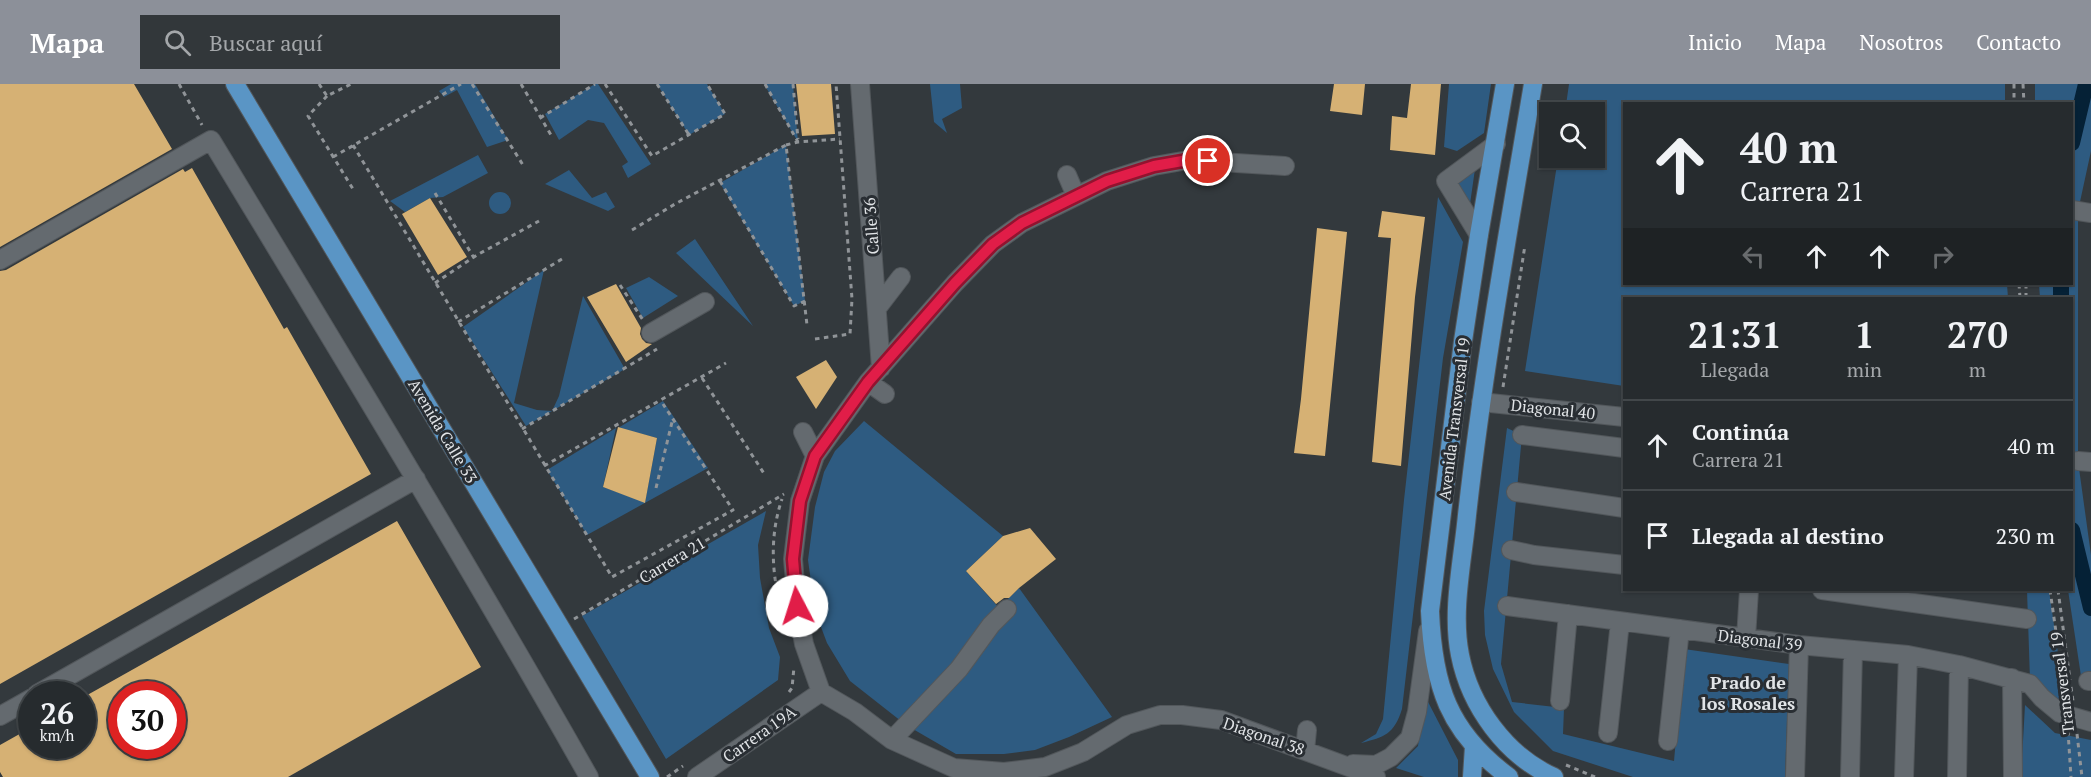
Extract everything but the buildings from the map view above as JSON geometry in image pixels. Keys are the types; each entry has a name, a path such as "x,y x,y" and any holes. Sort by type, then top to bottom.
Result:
{"main road":[{"name":"Avenida Calle 33","path":"235,84 650,777"},
{"name":"Avenida Transversal 19","path":"1505,84 1463,341 1430,611 1431,641 1439,681 1451,712 1463,734 1509,777"},
{"name":"Avenida Transversal 19","path":"1533,84 1481,402 1456,620 1460,657 1475,700 1493,727 1528,762 1557,770"},
{"path":"1472,777 1474,746"}],"street":[{"name":"Calle 36","path":"860,84 881,368"},
{"path":"0,260 211,140 416,479 589,777"},
{"path":"1479,235 1446,181 1496,144"},
{"path":"821,692 804,644 797,606 793,559 792,497 815,456 868,382 881,368 919,339 955,283 993,244 1022,223 1107,181 1154,166 1188,160 1285,166"},
{"path":"1067,175 1077,196"},
{"path":"2073,210 2091,213"},
{"path":"878,307 901,277"},
{"path":"651,333 705,302"},
{"path":"868,382 885,394"},
{"name":"Diagonal 40","path":"1481,402 1623,417"},
{"path":"803,432 815,456"},
{"path":"1522,435 1623,448"},
{"path":"60,681 416,479"},
{"path":"1516,492 1623,507"},
{"path":"1511,550 1534,555 1623,565"},
{"path":"1746,638 1749,591"},
{"path":"1829,591 2027,619"},
{"name":"Diagonal 39","path":"1507,606 1799,645 1908,655 1959,665 2030,684 2060,713 2091,722"},
{"path":"892,740 959,669 991,625 1007,609"},
{"name":"Diagonal 38","path":"1342,764 1376,765 1391,757 1410,738 1417,712 1430,611"},
{"path":"1560,701 1568,614"},
{"path":"1608,733 1620,622"},
{"path":"1668,741 1680,629"},
{"path":"1795,777 1799,645"},
{"path":"1850,777 1853,650"},
{"path":"1904,777 1908,655"},
{"path":"1957,777 1959,665"},
{"path":"2012,678 2013,777"},
{"name":"Diagonal 38","path":"821,692 855,712 892,740 954,768 1004,772 1045,766 1083,752 1127,725 1160,716 1182,715 1221,720 1376,777"},
{"name":"Carrera 19A","path":"692,771 821,692"},
{"path":"0,716 18,706"},
{"path":"1305,751 1307,730"}],"path":[{"path":"179,84 211,140"},
{"path":"319,84 327,96"},
{"path":"351,84 327,96 308,116 353,189"},
{"path":"333,157 461,84"},
{"path":"472,84 523,165"},
{"path":"521,84 551,135"},
{"path":"540,118 595,84"},
{"path":"605,84 652,156 726,114 707,84"},
{"path":"657,84 689,135"},
{"path":"765,84 798,142"},
{"path":"793,84 798,142"},
{"path":"815,339 850,334 852,299 836,84"},
{"path":"2014,84 2014,102"},
{"path":"2023,84 2024,102"},
{"path":"632,230 786,145 840,139"},
{"path":"353,145 612,577 732,510 663,404"},
{"path":"786,145 807,325"},
{"path":"720,180 794,306 805,300"},
{"path":"435,193 474,258"},
{"path":"435,283 539,221"},
{"path":"1500,404 1525,245"},
{"path":"458,322 562,259"},
{"path":"620,285 651,333"},
{"path":"522,429 666,344"},
{"path":"544,466 726,363"},
{"path":"702,378 765,475"},
{"path":"656,489 673,418"},
{"path":"779,598 773,555 778,511 792,497"},
{"name":"Carrera 21","path":"560,627 792,497"},
{"name":"Transversal 19","path":"2050,591 2067,715 2072,777"},
{"path":"787,695 792,688 794,664"},
{"path":"1557,770 1594,777"},
{"path":"667,777 692,771"}],"shaded area":[{"path":"451,84 475,84 508,140 487,147 457,90 444,97 439,91"},
{"path":"598,84 651,164 628,178 622,166 628,162 604,123 588,120 559,140 545,114"},
{"path":"657,84 707,84 725,114 689,135"},
{"path":"764,84 793,84 798,142"},
{"path":"930,84 960,84 962,108 942,119 947,133 934,122"},
{"path":"1449,84 1491,84 1484,133 1457,151 1444,147"},
{"path":"1569,84 2005,84 2005,102 1623,102 1623,285 2007,285 2008,297 1623,297 1623,386 1525,371 1556,168 1605,168 1605,102 1566,102"},
{"path":"2035,84 2091,84 2091,151 2078,211 2078,461 2091,555 2091,678 2081,676 2068,591 2073,591 2073,297 2040,297 2039,285 2073,285 2073,102 2035,102"},
{"path":"786,145 805,301 794,306 720,183"},
{"path":"478,155 488,173 443,197 430,198 405,212 390,201"},
{"path":"1475,169 1470,204 1456,183"},
{"path":"569,170 592,198 606,192 615,207 608,211 545,184"},
{"path":"500,192 508,195 511,203 508,211 500,214 492,211 489,203 492,195"},
{"path":"1438,197 1463,242 1443,358 1402,709 1392,729 1376,739 1361,743 1376,734 1383,719 1404,500"},
{"path":"695,239 753,326 676,253"},
{"path":"544,270 514,403 537,410 552,411 559,396 583,296 625,369 526,426 463,327"},
{"path":"649,277 678,296 643,318 626,288"},
{"path":"663,401 708,468 587,535 547,470 616,428 603,487 645,502 657,438 618,428"},
{"path":"864,421 1003,536 966,571 999,608 1019,588 1112,717 1035,750 1004,754 956,754 906,725 850,681 827,643 815,611 808,560 815,507 824,472 835,451"},
{"path":"1507,428 1522,435 1501,664 1512,702 1564,708 1563,734 1674,761 1684,649 1789,664 1785,777 1633,777 1553,751 1514,712 1493,669 1485,635 1484,611"},
{"path":"766,511 758,545 760,578 769,628 780,657 778,680 666,759 582,616"},
{"path":"2027,591 2049,591 2067,717 2030,680"},
{"path":"1425,696 1458,760 1458,777 1424,777 1396,768 1418,746"},
{"path":"2025,705 2055,733 2091,740 2091,777 2021,777"}],"waterway":[{"path":"2073,139 2086,84"},
{"path":"2061,285 2061,297"},
{"path":"2073,534 2091,608"}],"district":[{"name":"Prado de los Rosales","path":"1748,693"}],"route":[{"path":"797,606 793,559 800,501 815,456 868,382 955,283 993,244 1022,223 1051,208 1107,181 1154,166 1188,160 1208,161"}]}
